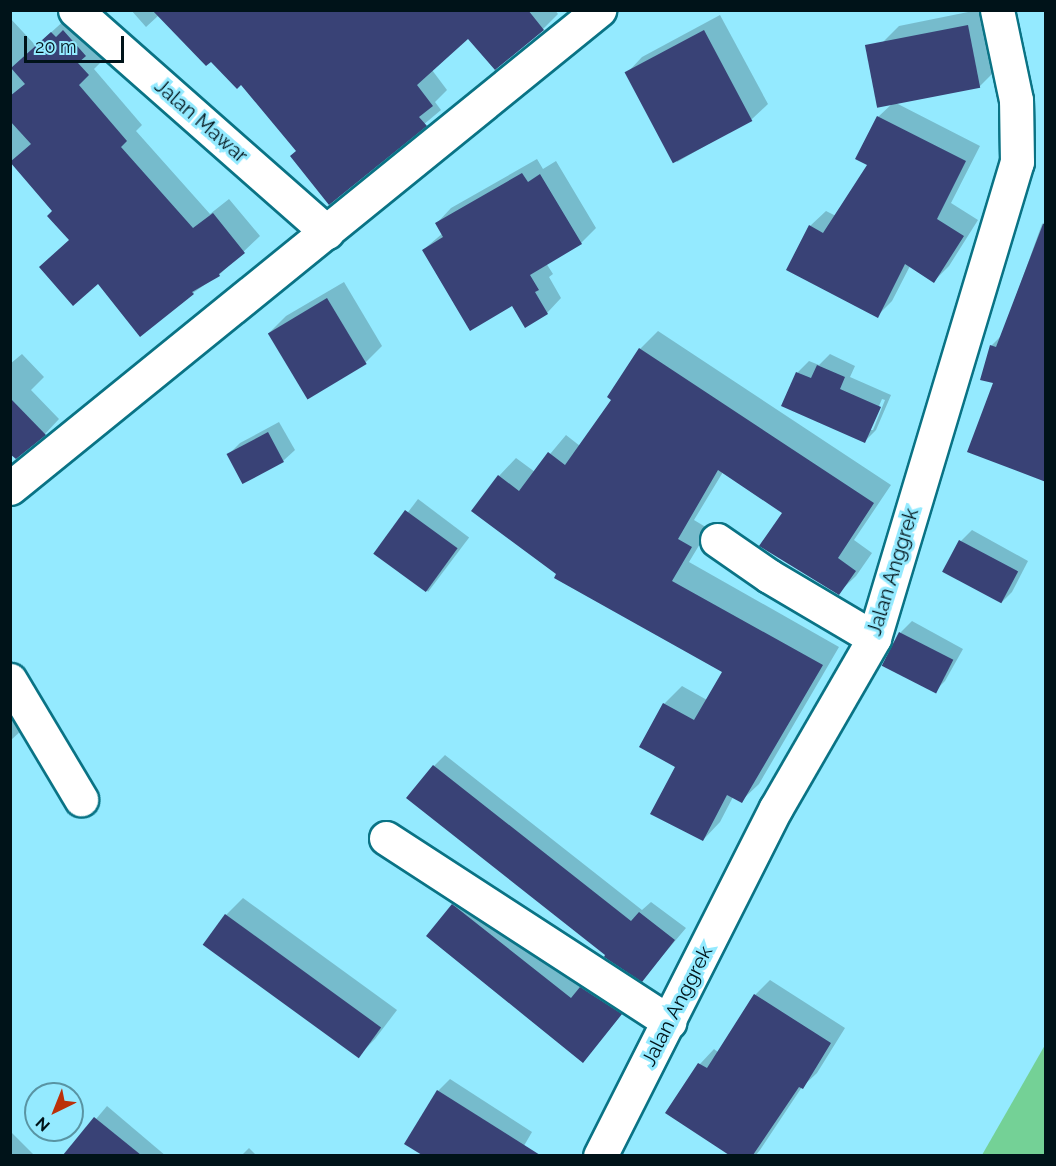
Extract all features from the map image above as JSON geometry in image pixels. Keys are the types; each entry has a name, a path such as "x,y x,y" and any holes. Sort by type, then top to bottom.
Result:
{"street":[{"name":"Jalan Mawar","path":"75,10 327,232"},
{"path":"10,488 599,10"},
{"name":"Jalan Anggrek","path":"600,1155 776,808 874,638 1017,162 1016,100 997,10"},
{"path":"717,540 769,576 874,638"},
{"path":"10,680 81,799"},
{"path":"386,838 669,1022"}],"shaded area":[{"path":"1045,1045 1045,1155 982,1155"}],"building":[{"path":"152,10 528,10 544,30 495,70 468,39 417,85 433,106 419,117 427,126 329,205 290,156 296,151 241,85 237,89 211,62 206,66"},
{"path":"968,25 980,88 877,108 865,45"},
{"path":"63,30 86,56 78,63 89,75 79,85 127,141 121,147 193,228 213,213 245,253 219,274 220,276 192,292 194,294 140,337 98,284 73,306 39,267 69,240 47,216 52,211 10,162 31,144 10,121 10,96 25,84 11,68 51,32 56,37"},
{"path":"704,30 752,121 673,163 625,72"},
{"path":"877,116 966,161 937,219 964,236 934,283 905,264 878,318 786,270 809,225 823,233 867,165 855,159"},
{"path":"522,173 528,182 540,174 582,244 530,275 539,290 535,292 548,314 525,328 512,306 470,331 422,250 443,237 435,223"},
{"path":"1043,224 1046,224 1046,482 967,452 993,383 980,380 990,345 996,347"},
{"path":"327,298 367,364 308,400 268,334"},
{"path":"639,348 874,503 838,558 856,571 839,595 759,546 782,513 718,470 678,539 692,547 672,581 823,665 742,803 727,795 703,841 650,814 675,767 639,747 663,703 694,720 722,672 554,578 556,574 471,511 498,475 519,491 548,452 565,465 611,400 607,397"},
{"path":"817,365 845,377 840,389 881,407 865,443 781,406 796,372 811,378"},
{"path":"10,398 46,435 16,459 10,454"},
{"path":"268,432 284,462 242,484 227,454"},
{"path":"405,510 458,548 426,592 373,554"},
{"path":"959,540 1018,571 1001,603 942,572"},
{"path":"899,632 953,660 936,694 882,666"},
{"path":"433,765 631,921 639,912 675,940 642,982 604,957 605,955 406,798"},
{"path":"452,904 571,998 580,987 622,1014 583,1063 426,936"},
{"path":"225,914 381,1027 359,1058 203,945"},
{"path":"754,994 831,1043 803,1089 799,1087 753,1155 729,1155 665,1113 698,1063 707,1068"},
{"path":"437,1090 540,1155 422,1155 404,1144"},
{"path":"94,1117 141,1155 63,1155 74,1142 84,1142 84,1129"}]}
